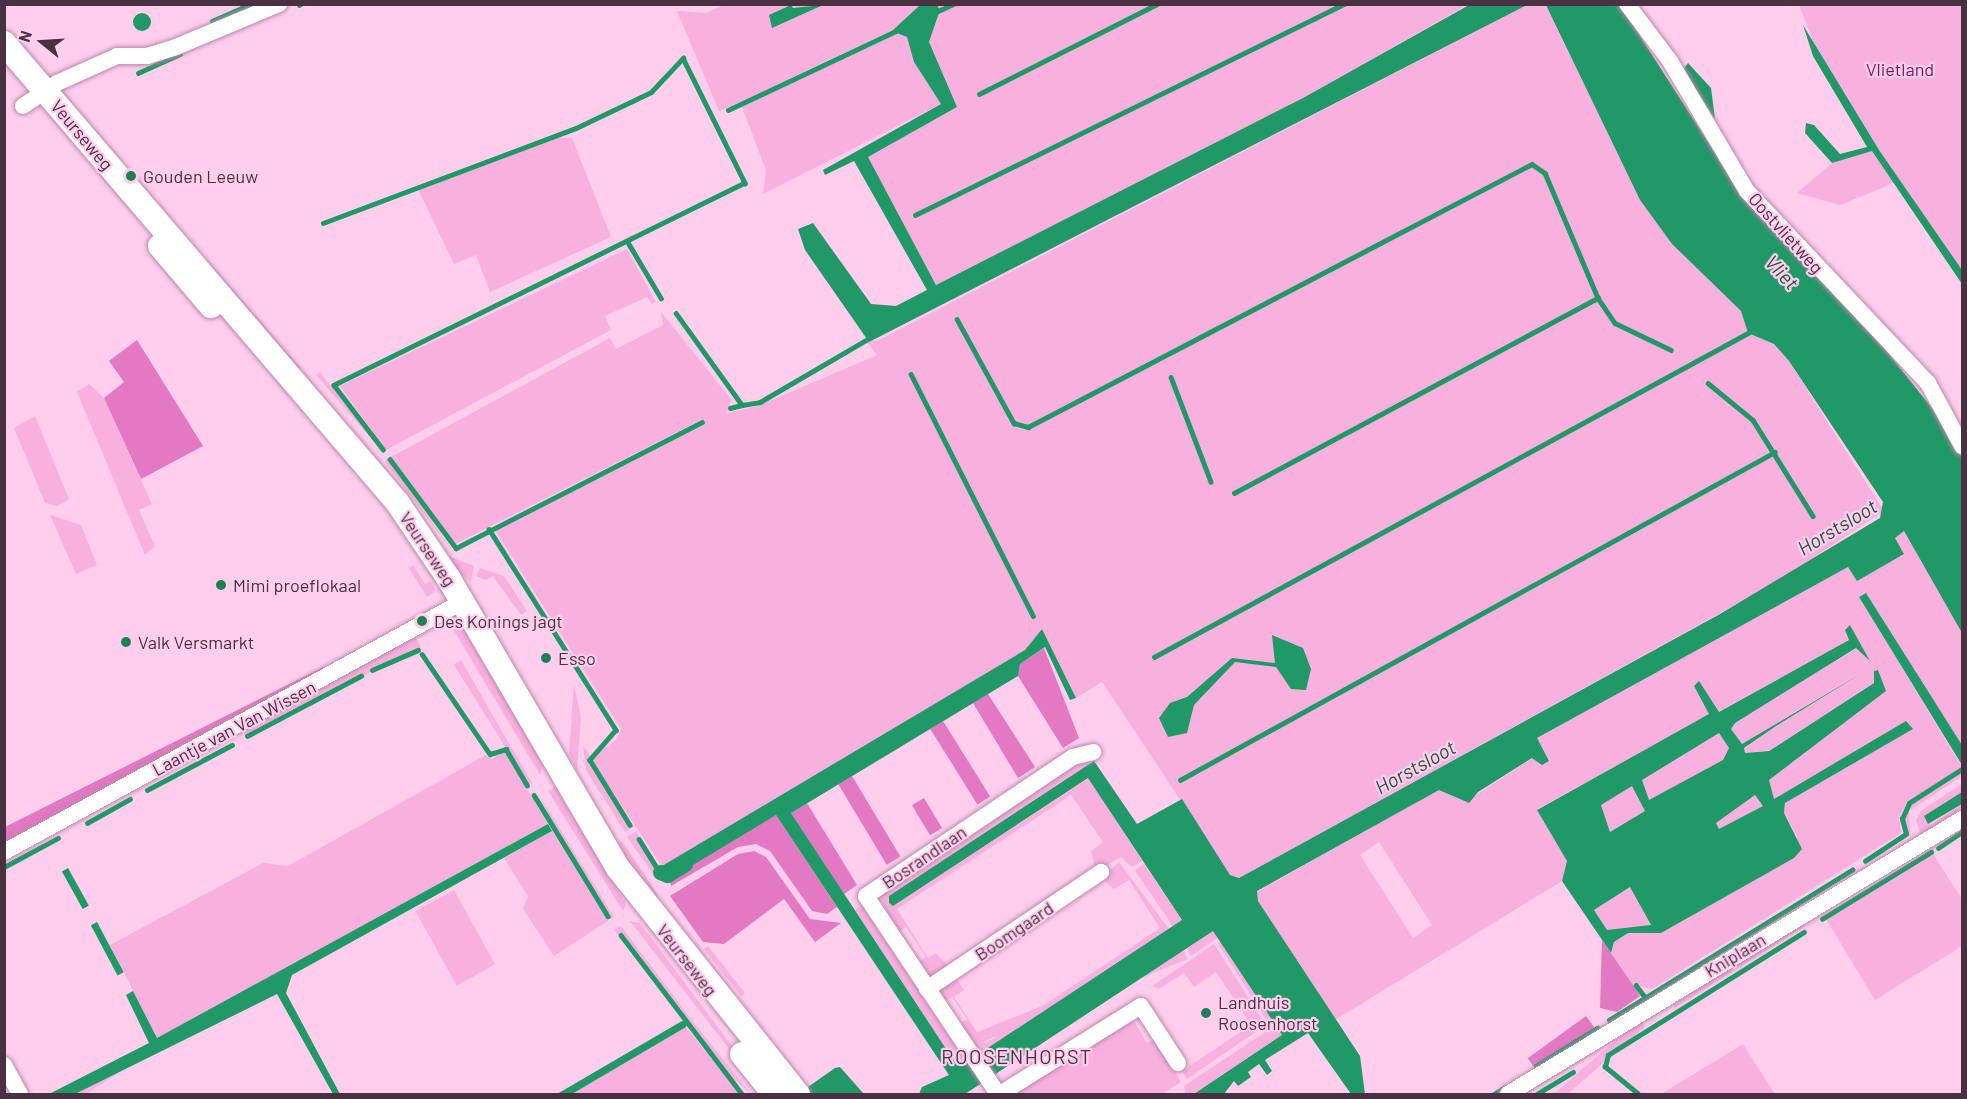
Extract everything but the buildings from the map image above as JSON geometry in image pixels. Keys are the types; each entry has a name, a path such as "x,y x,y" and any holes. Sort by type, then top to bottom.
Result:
{"main road":[{"name":"Veurseweg","path":"4,43 35,99"},
{"name":"Veurseweg","path":"4,63 356,472 444,582 617,880 790,1094"}],"street":[{"path":"35,99 117,56 147,56 176,47 279,4"},
{"name":"Oostvlietweg","path":"1627,4 1670,61 1747,191 1928,383 1962,446"},
{"name":"Laantje van Van Wissen","path":"4,852 458,604"},
{"name":"Bosrandlaan","path":"997,1091 866,896 1073,757 1093,752"},
{"name":"Kniplaan","path":"1508,1095 1962,819"},
{"name":"Boomgaard","path":"927,989 1101,872"},
{"path":"997,1091 1141,1006 1178,1063"},
{"path":"4,1065 20,1095"}],"green space":[{"path":"726,4 920,5 897,28 781,82 895,32 907,37 914,62 941,104 763,194 766,170 740,102 719,111 677,11 706,13"},
{"path":"1546,4 1640,200 1672,244 1741,311 1748,333 1774,344 1789,361 1884,511 1778,581 1239,878 1230,875 1102,682 1076,698 1042,629 1025,650 662,866 594,764 593,756 617,739 621,729 495,530 704,425 701,420 455,544 391,457 610,338 616,349 663,325 661,312 731,399 727,413 758,406 877,355 866,340 877,341 1527,5"},
{"path":"937,5 1467,5 1303,98 936,285 868,157 957,107 929,42 940,10"},
{"name":"Vlietland","path":"1799,5 1962,5 1962,276 1870,143 1819,57"},
{"path":"548,137 572,138 611,237 490,292 476,255 454,264 417,187"},
{"path":"1872,151 1895,181 1887,186 1840,205 1797,193 1832,163"},
{"path":"627,249 656,302 652,304 647,297 605,316 611,330 386,450 340,386"},
{"path":"207,260 301,368 291,370 202,265"},
{"path":"320,372 382,451 316,375"},
{"path":"89,384 104,398 152,504 139,510 155,546 145,555 77,392"},
{"path":"35,416 69,499 57,506 45,503 14,428"},
{"path":"387,458 454,553 385,462"},
{"path":"383,466 445,555 474,566 471,581 449,566 376,471"},
{"path":"50,515 81,525 97,565 76,574"},
{"path":"1904,531 1962,633 1962,745 1866,593 1859,597 1962,767 1907,802 1899,818 1901,833 1652,989 1633,985 1611,953 1614,942 1628,933 1661,933 1794,858 1797,836 1784,813 1785,803 1913,729 1774,799 1769,780 1886,691 1874,671 1876,681 1770,750 1745,753 1744,749 1776,726 1860,673 1742,744 1731,729 1734,723 1857,648 1870,661 1850,625 1849,640 1718,712 1699,682 1694,687 1710,714 1537,809 1567,861 1562,881 1335,1020 1258,901 1257,892 1440,789 1465,802 1533,758 1542,765 1549,761 1537,738 1848,567 1857,580 1904,554 1895,538","holes":["1379,842 1432,925 1413,938 1360,855"]},
{"path":"413,565 425,584 431,581 436,591 427,597 409,568"},
{"path":"480,568 504,576 527,611 521,615 493,576 486,580 476,576"},
{"path":"447,619 459,623 494,680 543,765 540,775"},
{"path":"414,635 421,647 244,736 246,728"},
{"path":"461,660 532,783 529,785 454,665"},
{"path":"574,684 581,717 577,771 569,753"},
{"path":"1719,733 1729,748 1723,760 1649,801 1641,780"},
{"path":"583,745 634,827 625,832 586,770"},
{"path":"505,752 548,824 157,1038 110,945 263,863 288,866 486,755 491,759"},
{"path":"1091,757 1094,761 888,900 893,906 1089,778 1142,861 1132,867 1121,857 1096,871 1091,851 1103,842 1071,795 897,909 928,958 936,953 950,968 935,976 925,975 917,963 926,957 906,927 897,933 880,896 1072,764"},
{"path":"1962,771 1962,776 1909,811 1911,841 1903,819 1909,804"},
{"path":"1962,784 1962,792 1924,817 1931,825 1962,804 1962,815 1920,833 1916,820 1922,810"},
{"path":"1632,785 1646,811 1610,832 1601,805"},
{"path":"555,787 626,904 623,911 548,791"},
{"path":"538,793 614,917 611,919 554,826"},
{"path":"1755,794 1764,806 1719,829 1716,823"},
{"path":"552,831 608,921 554,956 523,909 528,896 504,858"},
{"path":"636,831 661,874 655,877 627,837"},
{"path":"622,841 658,895 647,902 616,844"},
{"path":"1933,854 1962,899 1962,946 1875,1000 1826,919"},
{"path":"1119,862 1169,929 978,1055 958,1025 967,1019 952,997 943,1002 939,991 954,975 964,990 954,997 985,1044 1160,928 1129,880 1114,889 1101,878"},
{"path":"1144,864 1182,920 1173,927 1135,870"},
{"path":"1630,887 1651,926 1607,930 1594,910"},
{"path":"454,890 495,964 457,986 416,911"},
{"path":"861,906 868,907 969,1061 962,1065 956,1064 855,910"},
{"path":"630,921 640,923 768,1094 764,1094"},
{"path":"1803,924 1805,926 1675,1008 1671,1000"},
{"path":"621,926 751,1094 730,1075 622,933 618,935 614,930"},
{"path":"1213,931 1219,937 1191,956 1186,947"},
{"path":"1222,940 1273,1021 1269,1024 1218,943"},
{"path":"1214,944 1266,1025 1187,1079 1182,1071 1251,1025 1216,972 1194,987 1184,973 1159,989 1152,986"},
{"path":"708,946 745,993 741,996 704,949"},
{"path":"1183,949 1187,959 975,1045 971,1035"},
{"path":"1132,1018 1147,1043 1157,1038 1181,1082 1162,1094 1015,1094"},
{"path":"1639,1020 1645,1027 1568,1094 1554,1094"},
{"path":"1276,1025 1282,1036 1195,1094 1185,1094 1184,1086"},
{"path":"686,1027 740,1094 572,1094"},
{"path":"1743,1044 1775,1094 1661,1094"},
{"path":"138,1060 86,1094 75,1094"}],"shaded area":[{"path":"137,340 203,446 141,479 104,398 124,382 109,361"},
{"path":"1044,648 1079,738 1063,748 1018,676 1020,664"},
{"path":"323,667 326,672 5,842 5,827"},
{"path":"988,694 1035,767 1018,778 973,703"},
{"path":"943,721 990,796 977,804 930,729"},
{"path":"852,776 900,857 887,865 838,784"},
{"path":"924,798 942,828 930,835 912,805"},
{"path":"807,803 857,885 844,894 791,813"},
{"path":"776,815 837,907 827,914 812,911 770,851 756,844 738,847 671,886 669,876"},
{"path":"754,851 766,857 810,919 841,923 815,942 784,899 724,944 703,942 670,896 738,854"},
{"path":"1602,940 1640,996 1617,1012 1600,1008"},
{"path":"1586,1016 1594,1027 1536,1070 1528,1058"}],"water":[{"path":"791,5 793,8 823,5 772,28 769,15"},
{"path":"920,5 937,5 940,10 929,42 957,107 868,157 936,285 1303,98 1469,5 1527,5 869,342 805,250 798,229 813,223 871,304 896,306 927,290 854,161 825,175 823,170 941,104 914,62 907,37 892,31"},
{"name":"Vliet","path":"1546,5 1620,5 1742,195 1861,319 1943,422 1962,458 1962,633 1904,531 1895,538 1904,554 1857,581 1848,567 1537,738 1549,761 1542,765 1532,758 1478,792 1469,803 1439,790 1257,891 1258,901 1360,1056 1365,1094 1351,1094 1308,1033 1265,1060 1272,1071 1267,1075 1259,1064 1248,1072 1251,1077 1238,1086 1234,1081 1224,1094 1194,1094 1282,1035 1213,931 965,1094 919,1094 922,1087 949,1075 776,815 688,868 669,876 662,866 1025,650 1042,629 1076,698 1070,700 1045,647 1020,664 1018,676 791,813 956,1064 962,1065 1182,920 1088,778 893,906 889,903 889,896 1094,761 1137,824 1182,799 1230,875 1239,878 1720,614 1880,518 1883,502 1789,361 1774,344 1748,333 1741,311 1672,244 1640,200"},
{"path":"142,13 148,16 151,22 148,28 142,31 136,28 133,22 136,16"},
{"path":"1803,25 1879,150 1962,270 1962,284 1872,151 1832,163 1805,133 1806,123 1814,125 1840,154 1867,147 1813,56"},
{"path":"1688,63 1711,88 1715,119 1683,70"},
{"path":"1866,593 1962,745 1962,765 1859,597"},
{"path":"1850,625 1870,661 1856,648 1735,723 1731,729 1742,744 1860,674 1744,748 1745,753 1769,751 1874,683 1874,671 1878,670 1886,691 1769,780 1774,799 1906,721 1913,729 1785,803 1784,813 1802,849 1794,858 1661,933 1628,933 1614,942 1611,953 1562,881 1567,861 1537,810 1709,714 1694,686 1699,681 1719,712 1849,640 1845,630","holes":["1719,733 1729,748 1723,760 1649,800 1642,780","1632,786 1645,811 1610,832 1601,805","1755,795 1763,806 1719,829 1716,823","1630,887 1651,925 1607,930 1594,910"]},
{"path":"1272,635 1303,648 1311,669 1306,690 1291,689 1276,667 1235,662 1194,705 1187,733 1168,737 1159,718 1170,703 1187,697 1232,658 1275,663"},
{"path":"1962,792 1962,804 1928,824 1924,816"},
{"path":"548,824 552,831 292,975 286,993 340,1094 333,1094 277,994 75,1094 49,1094 149,1043 126,995 133,991 157,1038"},
{"path":"68,868 89,906 83,909 62,871"},
{"path":"97,922 124,972 118,976 91,925"},
{"path":"682,1021 688,1022 686,1027 572,1094 557,1094"},
{"path":"840,1067 864,1094 798,1094 835,1068"}],"waterway":[{"path":"212,21 251,4"},
{"path":"936,12 953,4"},
{"path":"979,94 1157,4"},
{"path":"915,215 1344,4"},
{"path":"728,110 896,31"},
{"path":"138,73 180,54"},
{"path":"323,223 576,128 651,92 683,58 745,183 334,385 383,449"},
{"path":"957,319 1014,423 1028,427 1532,164 1545,173 1598,298 1615,323 1671,350"},
{"path":"629,244 661,298"},
{"path":"1234,493 1598,298"},
{"path":"676,313 742,405 760,402 866,340"},
{"path":"1154,657 1748,333"},
{"path":"911,374 1033,616"},
{"path":"1171,377 1211,482"},
{"path":"1708,383 1753,420 1813,516"},
{"path":"730,408 742,405"},
{"path":"390,459 456,548 702,422"},
{"path":"1180,780 1775,452"},
{"path":"489,529 616,730 590,760 630,825"},
{"path":"372,670 418,650"},
{"path":"422,654 490,754 506,749 527,785"},
{"path":"247,736 361,676"},
{"path":"147,790 232,745"},
{"path":"1865,861 1906,834 1902,819 1909,803 1962,769"},
{"path":"534,795 608,916"},
{"path":"87,823 130,799"},
{"path":"1938,848 1962,832"},
{"path":"4,867 58,838"},
{"path":"639,839 660,872"},
{"path":"1822,919 1931,852"},
{"path":"660,872 667,875 685,864"},
{"path":"1609,1020 1852,870"},
{"path":"1638,1094 1605,1067 1608,1055 1804,932"},
{"path":"621,935 742,1094"},
{"path":"1636,985 1645,997"},
{"path":"1536,1066 1597,1028"},
{"path":"1537,1094 1573,1072"},
{"path":"1494,1094 1504,1088"}],"place":[{"name":"Gouden Leeuw","path":"131,176"},
{"name":"Mimi proeflokaal","path":"221,585"},
{"name":"Des Konings jagt","path":"422,621"},
{"name":"Valk Versmarkt","path":"126,642"},
{"name":"Esso","path":"546,658"},
{"name":"Landhuis Roosenhorst","path":"1206,1013"}],"district":[{"name":"ROOSENHORST","path":"1017,1056"}],"water label":[{"name":"Horstsloot","path":"1837,527"},
{"name":"Horstsloot","path":"1415,767"}]}
